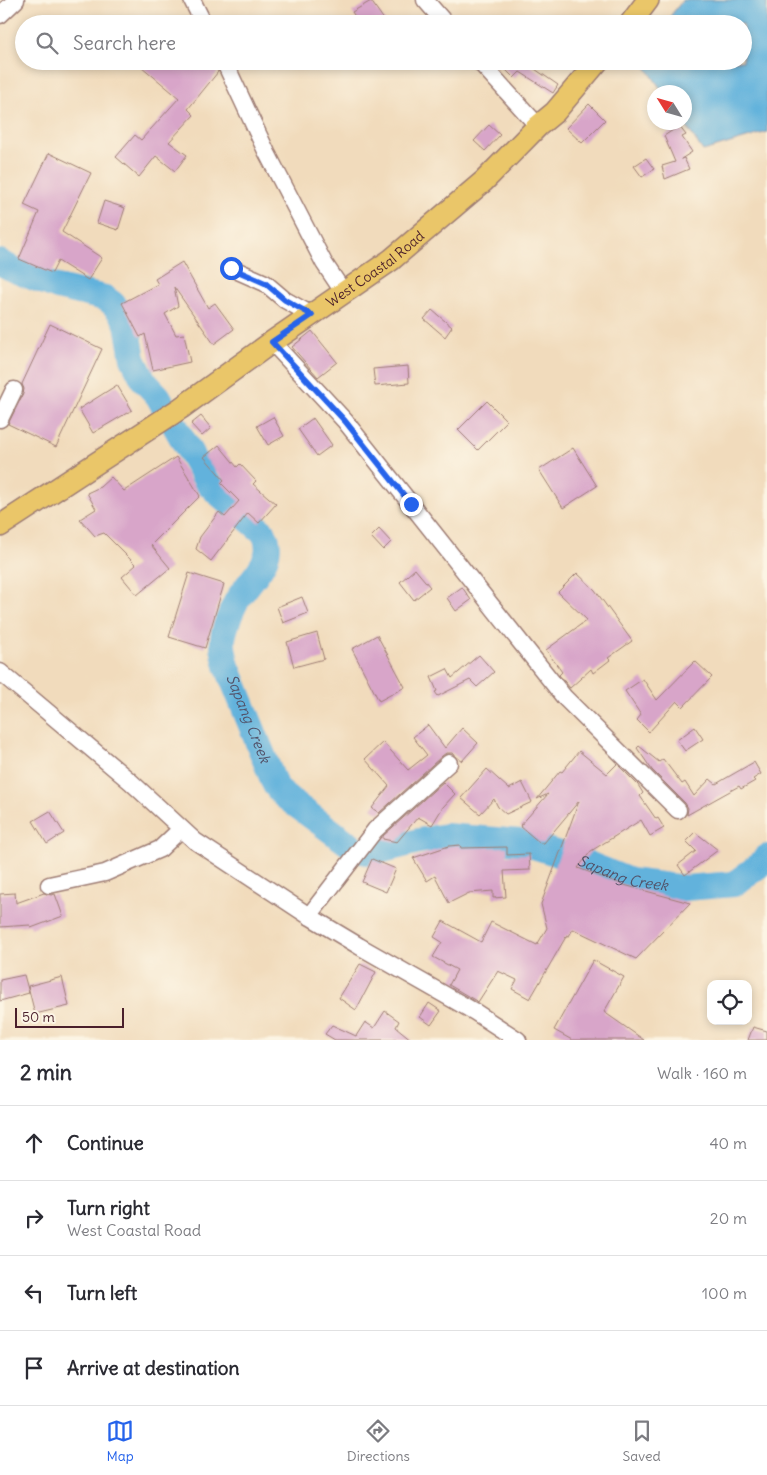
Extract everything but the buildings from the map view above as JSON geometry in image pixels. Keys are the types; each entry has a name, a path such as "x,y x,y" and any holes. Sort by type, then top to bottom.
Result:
{"main road":[{"path":"637,15 648,0"},
{"name":"West Coastal Road","path":"0,526 181,408 272,342 391,260 484,181 554,112 590,70"}],"street":[{"path":"0,15 16,0"},
{"path":"192,0 200,15"},
{"path":"426,0 438,15"},
{"path":"228,70 267,153 302,217 324,263 344,293"},
{"path":"487,70 538,126"},
{"path":"231,268 265,283 285,300 312,315"},
{"path":"272,342 345,421 564,696 678,810"},
{"path":"0,419 14,390"},
{"path":"0,672 131,782 195,841 310,916 475,1012 518,1040"},
{"path":"310,916 375,830 449,763"},
{"path":"49,885 105,874 160,849 181,829"}],"water":[{"path":"683,0 767,0 767,132 703,151 689,130 692,130 692,85 658,85 648,70 752,70 752,15 671,15"}],"waterway":[{"name":"Sapang Creek","path":"0,262 14,270 57,287 105,298 112,303 122,314 127,324 133,359 144,381 158,396 207,482 263,532 267,542 267,552 264,561 234,606 225,631 223,646 227,666 275,785 284,796 357,850 372,853 446,836 521,842 581,861 630,881 685,888 734,884 767,857"}],"route":[{"path":"231,268 265,283 285,300 312,315 272,342 345,421 411,504"}]}
